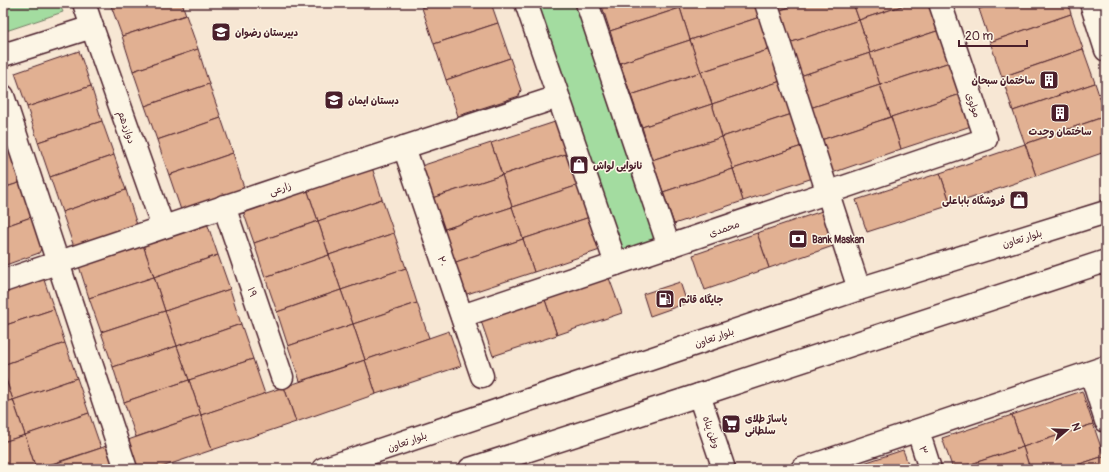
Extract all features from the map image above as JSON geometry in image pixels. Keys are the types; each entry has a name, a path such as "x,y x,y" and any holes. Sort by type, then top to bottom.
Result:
{"street":[{"name":"دوازدهم","path":"84,3 163,227"},
{"path":"526,3 616,264"},
{"path":"587,3 669,247"},
{"path":"766,3 858,289"},
{"name":"مولوی","path":"940,3 986,139"},
{"path":"1091,3 1106,50"},
{"path":"3,55 92,27"},
{"path":"3,96 126,469"},
{"name":"زارعی","path":"3,281 224,206 558,97"},
{"name":"محمدی","path":"462,316 986,139"},
{"name":"۲۰","path":"404,147 482,376"},
{"name":"۱۹","path":"224,206 282,377"},
{"name":"بلوار تعاون","path":"323,469 364,462 858,289 1106,212"},
{"path":"470,469 1106,261"},
{"path":"802,469 1098,370 1106,421"},
{"name":"وطن پناه","path":"699,395 724,469"},
{"name":"۳","path":"918,431 930,469"}],"green space":[{"path":"3,3 59,3 63,12 3,32"},
{"path":"537,3 583,3 662,240 617,255"}],"building":[{"path":"110,3 182,3 186,15 122,36"},
{"path":"420,3 436,3 422,8"},
{"path":"436,3 491,3 498,23 434,44 422,8"},
{"path":"601,3 678,3 680,8 610,31"},
{"path":"678,3 694,3 680,8"},
{"path":"694,3 755,3 760,17 690,40 680,8"},
{"path":"776,3 802,3 778,11"},
{"path":"802,3 853,3 859,20 789,43 778,11"},
{"path":"853,3 911,3 859,20"},
{"path":"911,3 931,3 940,30 870,53 859,20"},
{"path":"977,3 996,3 979,9"},
{"path":"996,3 1068,3 1071,14 990,42 979,9"},
{"path":"680,8 690,40 620,63 610,31"},
{"path":"1071,14 1083,49 1002,77 990,42"},
{"path":"186,15 198,49 133,71 122,36"},
{"path":"760,17 771,49 701,72 690,40"},
{"path":"859,20 870,53 800,76 789,43"},
{"path":"498,23 510,58 446,80 434,44"},
{"path":"940,30 950,62 880,85 870,53"},
{"path":"690,40 701,72 631,95 620,63"},
{"path":"198,49 209,84 145,106 133,71"},
{"path":"771,49 781,81 712,104 701,72"},
{"name":"ساختمان سبحان","path":"1083,49 1095,83 1013,111 1002,77"},
{"path":"79,51 91,86 27,107 15,73"},
{"path":"870,53 880,85 810,108 800,76"},
{"path":"510,58 521,90 519,96 458,116 446,80"},
{"path":"950,62 961,94 891,117 880,85"},
{"path":"701,72 712,104 642,127 631,95"},
{"path":"781,81 792,114 722,137 712,104"},
{"name":"ساختمان وحدت","path":"1095,83 1106,116 1025,144 1013,111"},
{"path":"209,84 221,118 157,140 145,106"},
{"path":"880,85 891,117 821,140 810,108"},
{"path":"91,86 102,121 38,142 27,107"},
{"path":"961,94 971,126 901,149 891,117"},
{"path":"712,104 722,137 652,160 642,127"},
{"path":"792,114 802,146 733,169 722,137"},
{"path":"1106,116 1106,149 1102,153 1036,176 1025,144"},
{"path":"891,117 901,149 832,173 821,140"},
{"path":"221,118 233,153 169,175 157,140"},
{"path":"561,120 572,152 502,175 491,143"},
{"path":"102,121 114,155 50,177 38,142"},
{"path":"3,126 10,147 3,150"},
{"path":"722,137 733,169 663,192 652,160"},
{"path":"491,143 502,175 432,198 421,166"},
{"path":"1025,144 1036,176 951,205 940,173"},
{"path":"802,146 813,178 743,201 733,169"},
{"path":"10,147 22,182 3,188 3,150"},
{"path":"572,152 582,184 512,207 502,175"},
{"path":"233,153 244,188 181,210 169,175"},
{"path":"114,155 126,190 62,212 50,177"},
{"path":"371,164 382,199 318,221 306,186"},
{"path":"733,169 743,201 674,224 663,192"},
{"path":"940,173 951,205 867,232 856,200"},
{"path":"502,175 512,207 442,230 432,198"},
{"path":"22,182 34,216 3,227 3,188"},
{"path":"582,184 593,216 523,239 512,207"},
{"path":"306,186 318,221 254,243 242,208"},
{"path":"126,190 137,225 74,247 62,212"},
{"path":"382,199 394,233 329,255 318,221"},
{"path":"512,207 523,239 453,263 442,230"},
{"name":"Bank Maskan","path":"828,209 839,244 769,268 757,233"},
{"path":"34,216 43,245 39,253 3,266 3,227"},
{"path":"593,216 603,249 534,272 523,239"},
{"path":"206,220 218,255 154,277 142,242"},
{"path":"318,221 329,255 265,277 254,243"},
{"path":"394,233 406,268 341,290 329,255"},
{"path":"757,233 769,268 705,290 693,255"},
{"path":"523,239 534,272 464,295 453,263"},
{"path":"142,242 154,277 89,298 78,263"},
{"path":"218,255 230,289 165,311 154,277"},
{"path":"329,255 341,290 277,312 265,277"},
{"path":"406,268 417,303 353,324 341,290"},
{"path":"42,274 54,309 3,326 3,288"},
{"path":"154,277 165,311 101,332 89,298"},
{"path":"609,278 622,313 557,335 545,300"},
{"name":"جایگاه قائم","path":"680,282 687,303 650,316 643,294"},
{"path":"230,289 241,324 177,346 165,311"},
{"path":"341,290 353,324 288,346 277,312"},
{"path":"545,300 557,335 493,356 481,321"},
{"path":"417,303 429,338 365,360 353,324"},
{"path":"54,309 65,343 3,365 3,326"},
{"path":"165,311 177,346 113,367 101,332"},
{"path":"241,324 253,359 189,380 177,346"},
{"path":"353,324 365,360 300,381 288,346"},
{"path":"449,331 461,366 376,394 365,360"},
{"path":"65,343 77,378 13,400 3,371 3,365"},
{"path":"177,346 189,380 124,402 113,367"},
{"path":"253,359 265,394 201,415 189,380"},
{"path":"365,360 376,394 296,422 284,387"},
{"path":"3,371 13,400 3,403"},
{"path":"77,378 89,413 25,435 13,400"},
{"path":"189,380 201,415 136,437 124,402"},
{"path":"284,387 296,422 212,450 201,415"},
{"path":"1082,391 1093,424 1023,447 1012,415"},
{"path":"13,400 25,435 3,442 3,403"},
{"path":"89,413 101,448 36,469 25,435"},
{"path":"201,415 212,450 156,469 138,469 128,440"},
{"path":"1012,415 1023,447 953,469 942,438"},
{"path":"1093,424 1104,456 1065,469 1030,469 1023,447"},
{"path":"25,435 36,469 3,469 3,442"},
{"path":"106,446 114,469 39,469 101,448"},
{"path":"1023,447 1030,469 956,469"},
{"path":"903,450 910,469 846,469"},
{"path":"1104,456 1106,469 1065,469"}],"place":[{"name":"دبیرستان رضوان","path":"221,32"},
{"name":"ساختمان سبحان","path":"1049,80"},
{"name":"دبستان ایمان","path":"334,100"},
{"name":"ساختمان وحدت","path":"1060,113"},
{"name":"نانوایی لواش","path":"579,165"},
{"name":"فروشگاه باباعلی","path":"1019,200"},
{"name":"Bank Maskan","path":"798,239"},
{"name":"جایگاه قائم","path":"665,299"},
{"name":"پاساژ طلای سلطانی","path":"731,424"}]}
